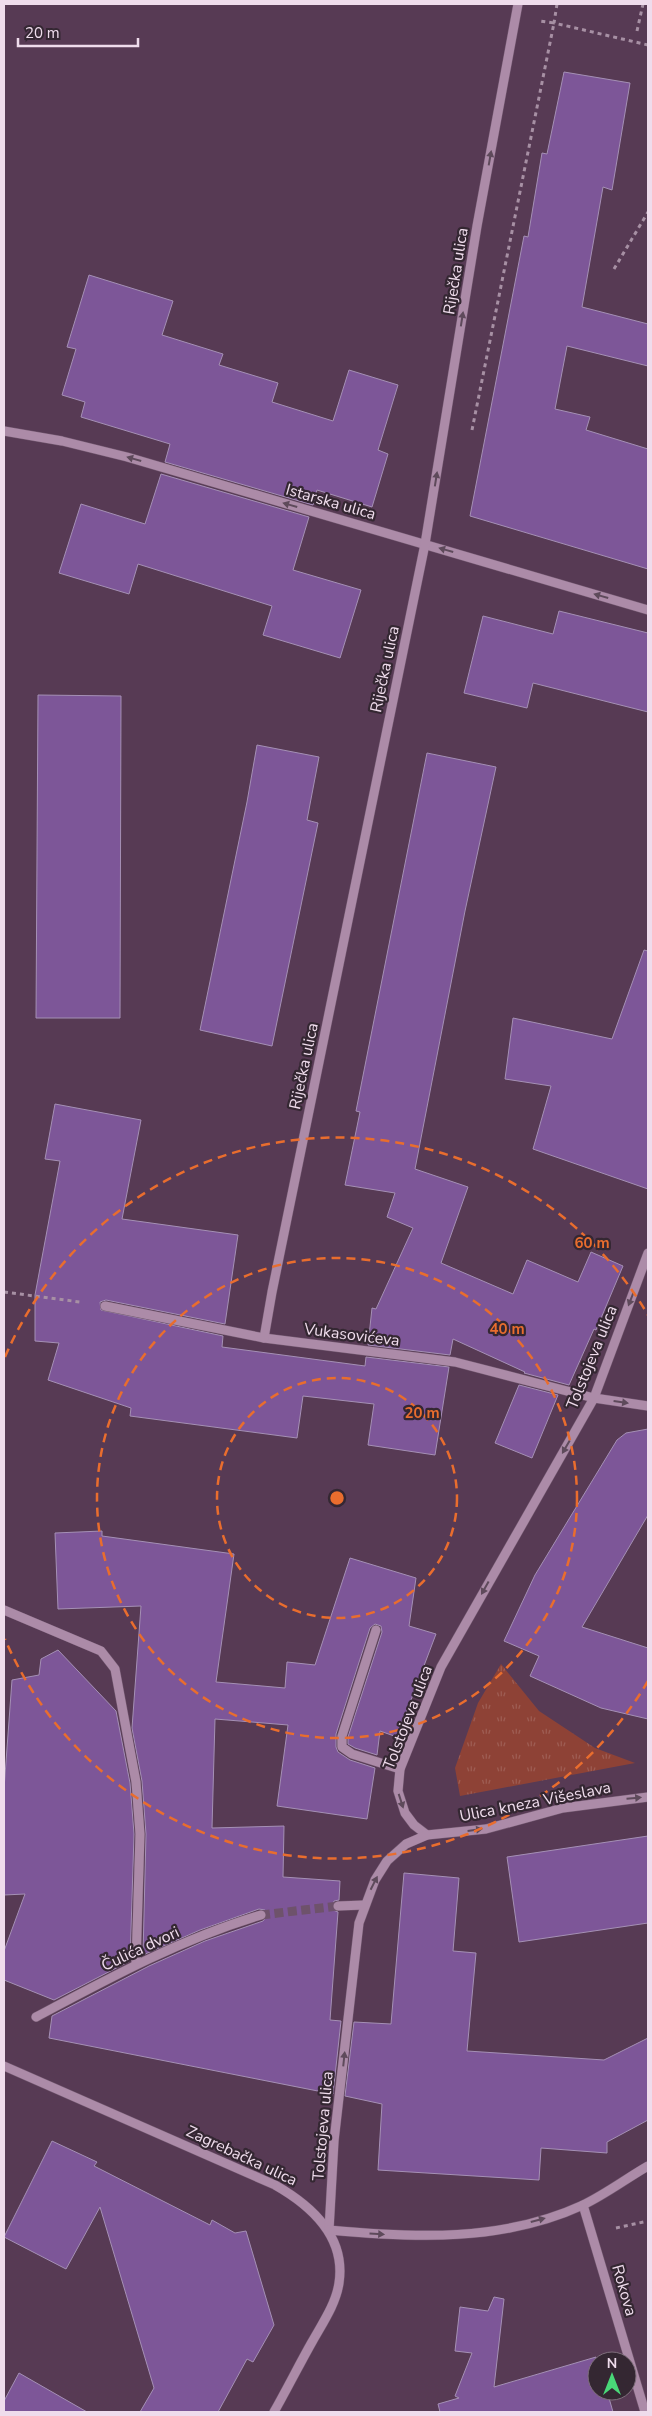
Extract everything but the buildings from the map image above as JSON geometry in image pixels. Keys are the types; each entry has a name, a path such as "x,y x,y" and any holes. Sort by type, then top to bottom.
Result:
{"street":[{"name":"Riječka ulica","path":"264,1338 425,544 477,226 518,4"},
{"name":"Istarska ulica","path":"4,431 62,441 127,457 648,610"},
{"name":"Tolstojeva ulica","path":"329,2230 336,2131 359,1923 364,1905 375,1880 387,1861 406,1844 427,1834 414,1824 405,1813 398,1791 400,1769 441,1667 594,1398 648,1253"},
{"name":"Vukasovićeva","path":"105,1306 264,1338 454,1362 594,1398 648,1406"},
{"path":"4,1610 101,1651 115,1669 136,1782 140,1834 136,1964"},
{"path":"376,1630 342,1736 342,1747 352,1754 400,1769"},
{"name":"Ulica kneza Višeslava","path":"427,1834 486,1828 563,1808 648,1797"},
{"path":"338,1906 364,1905"},
{"name":"Čulića dvori","path":"36,2017 136,1964 232,1923 261,1915"},
{"name":"Zagrebačka ulica","path":"4,2066 275,2185 298,2198 329,2230 338,2258 339,2285 325,2319 274,2412"},
{"path":"329,2230 372,2234 448,2236 501,2230 553,2216 583,2204 648,2166"},
{"name":"Rokova","path":"583,2204 645,2412"}],"path":[{"path":"472,434 557,4"},
{"path":"637,31 643,4"},
{"path":"515,17 554,23 648,46"},
{"path":"614,269 648,212"},
{"path":"4,1292 105,1306"},
{"path":"593,2233 648,2221"}],"green space":[{"path":"501,1664 539,1711 595,1748 635,1763 460,1796 455,1768 478,1703"}],"tunnel":[{"path":"261,1915 338,1906"}]}
